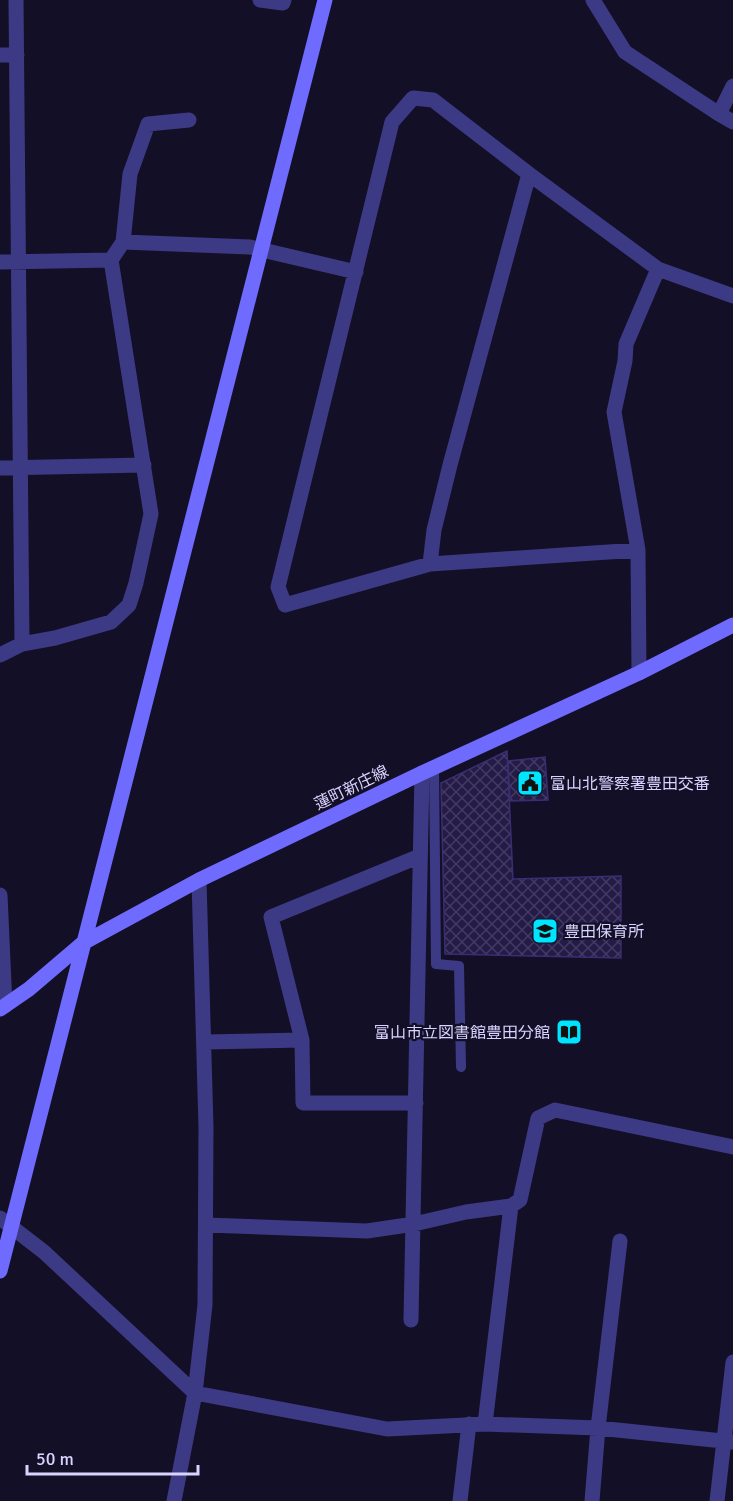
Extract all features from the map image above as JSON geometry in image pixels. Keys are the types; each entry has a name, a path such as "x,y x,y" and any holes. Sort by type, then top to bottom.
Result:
{"street":[{"path":"16,0 22,644"},
{"path":"260,0 283,3 284,0"},
{"path":"0,1271 5,1223 83,943 325,0"},
{"path":"593,0 626,52 726,118 733,86"},
{"path":"0,55 17,55"},
{"path":"638,550 430,564 285,605 278,588 392,122 413,98 433,100 658,269 733,296"},
{"path":"0,655 22,644 55,638 111,622 129,605 151,514 111,260 123,242 130,174 148,124 189,120"},
{"path":"430,564 434,530 450,465 529,174"},
{"path":"123,242 250,247 356,272"},
{"path":"0,262 111,260"},
{"path":"639,673 638,550 614,412 625,362 626,344 658,269"},
{"path":"0,468 144,465"},
{"name":"蓮町新庄線","path":"3,1007 29,989 83,943 199,880 428,770 639,673 733,625"},
{"path":"411,1320 420,856 428,770"},
{"path":"416,1103 303,1103 302,1041 271,917 420,856"},
{"path":"174,1501 195,1392 205,1305 205,1042 199,880"},
{"path":"0,895 3,1007"},
{"path":"205,1042 302,1041"},
{"path":"206,1225 368,1231 414,1224 466,1212 511,1206 520,1200 538,1118 555,1110 733,1147"},
{"path":"485,1424 511,1206"},
{"path":"5,1223 44,1252 195,1392 387,1430 485,1424 598,1428 729,1441"},
{"path":"592,1501 598,1428 621,1241"},
{"path":"717,1501 729,1441 733,1362"},
{"path":"460,1501 469,1425"}],"lane":[{"path":"428,770 436,964 459,966 460,1067"}],"building":[{"path":"507,751 513,879 621,876 621,958 445,954 441,783"},
{"path":"545,757 548,800 510,801 508,761"}],"place":[{"name":"富山北警察署豊田交番","path":"530,783"},
{"name":"豊田保育所","path":"545,931"},
{"name":"富山市立図書館豊田分館","path":"569,1032"}]}
